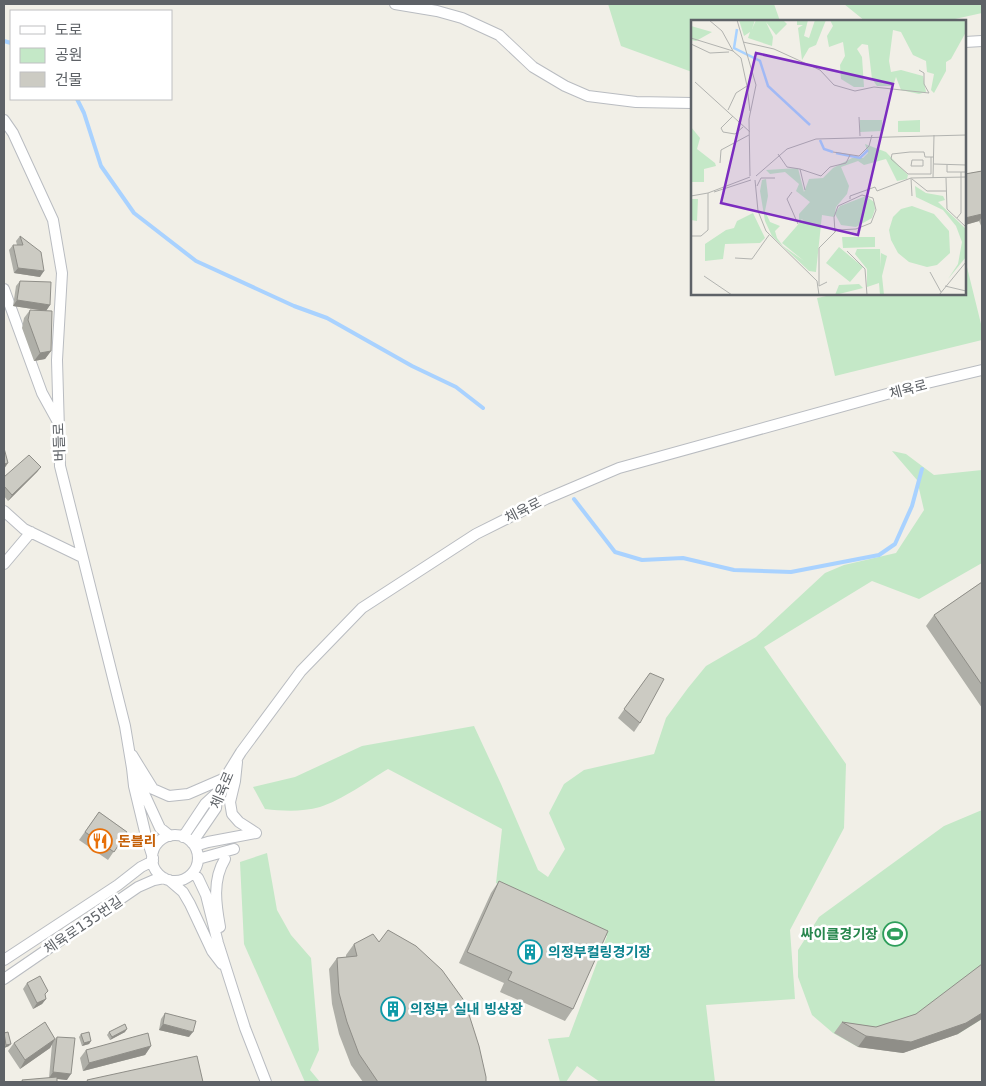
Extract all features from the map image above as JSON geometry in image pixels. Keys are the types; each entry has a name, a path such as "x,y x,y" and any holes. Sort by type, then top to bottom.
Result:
{"street":[{"path":"395,4 437,11 477,24 499,35 533,67 565,86 588,96 636,102 691,103"},
{"path":"966,42 982,42"},
{"name":"버들로","path":"4,120 13,133 53,220 62,273 57,360 60,466 125,726 134,786 153,860"},
{"path":"4,289 42,393 59,424"},
{"name":"체육로","path":"190,842 205,804 218,792 241,752 301,671 362,608 476,534 546,499 619,468 923,384 982,370"},
{"path":"4,511 24,529 82,557"},
{"path":"4,564 30,532"},
{"path":"130,751 153,789 169,796 188,794 225,778"},
{"path":"227,970 212,951 183,892 157,871 153,860 154,851 158,844 170,836 176,836 190,842 208,842 256,834 239,822 232,814 230,802 237,762 241,752"},
{"path":"132,768 160,828 170,836"},
{"path":"166,879 182,880 193,873 198,855 190,842"},
{"path":"198,859 234,849"},
{"path":"225,859 218,873 216,895 227,970"},
{"name":"체육로135번길","path":"4,960 153,860"},
{"path":"193,873 198,878 206,896 218,944 245,1028 266,1082"},
{"name":"체육로135번길","path":"4,979 138,887 154,880 166,879"}],"green space":[{"path":"608,4 774,4 780,20 691,20 691,72 621,46"},
{"path":"844,4 982,4 982,13 950,20 864,20"},
{"path":"966,263 982,328 982,340 835,376 817,298 831,295 966,295"},
{"path":"892,451 906,454 934,475 982,470 982,563 919,599 872,581 764,647 846,764 844,828 790,930 795,999 706,1005 715,1082 600,1082 577,1066 566,1082 560,1082 548,1039 569,1037 607,936 496,883 502,829 388,769 346,795 320,807 292,811 265,809 253,787 295,777 362,746 474,726 538,870 548,877 565,849 549,813 564,784 584,770 654,754 666,718 706,666 756,637 825,573 844,565 896,553 924,510 917,480"},
{"name":"싸이클경기장","path":"982,810 982,1019 958,1034 858,1047 833,1033 812,1015 798,977 798,950 819,917 944,826"},
{"path":"267,853 277,910 291,935 311,958 319,1050 310,1070 320,1082 305,1082 244,944 240,862"}],"building":[{"path":"982,171 982,214 966,218 966,174"},
{"path":"20,236 41,252 44,271 18,268 13,245 23,245"},
{"path":"20,281 51,282 50,305 17,300"},
{"path":"30,310 52,311 51,351 40,353 28,320"},
{"path":"4,448 8,463 4,464"},
{"path":"29,455 41,467 12,495 4,486 4,477"},
{"path":"982,582 982,685 934,615"},
{"path":"650,673 664,679 640,723 624,709"},
{"path":"99,812 127,832 114,852 85,832"},
{"name":"의정부컬링경기장","path":"499,881 608,931 573,1009 508,980 512,972 467,952"},
{"name":"의정부 실내 빙상장","path":"388,930 416,946 442,970 465,1002 479,1046 486,1082 378,1082 359,1054 339,993 337,958 357,956 354,944 373,934 379,942"},
{"path":"982,964 982,1013 966,1023 911,1042 866,1036 842,1022 876,1027 916,1014"},
{"path":"40,976 48,991 45,994 46,999 37,1003 27,983"},
{"path":"165,1013 196,1021 193,1032 163,1024"},
{"path":"45,1022 55,1039 25,1060 14,1043"},
{"path":"125,1024 127,1029 112,1037 109,1032"},
{"path":"8,1032 11,1044 6,1045 4,1033"},
{"path":"89,1032 91,1041 84,1043 81,1034"},
{"path":"148,1033 151,1046 89,1063 86,1050"},
{"path":"57,1037 75,1038 71,1074 53,1072"},
{"path":"197,1056 203,1082 88,1082 87,1080"},
{"path":"57,1077 57,1082 23,1082 22,1080"}],"waterway":[{"path":"4,41 10,43"},
{"path":"78,100 84,113 101,166 134,213 196,261 294,306 327,318 412,366 456,387 483,408"},
{"path":"574,499 615,552 642,560 683,558 734,570 791,572 879,555 895,544 912,506 922,469"}],"place":[{"name":"돈블리","path":"100,841"},
{"name":"싸이클경기장","path":"895,934"},
{"name":"의정부컬링경기장","path":"530,952"},
{"name":"의정부 실내 빙상장","path":"393,1009"}]}
